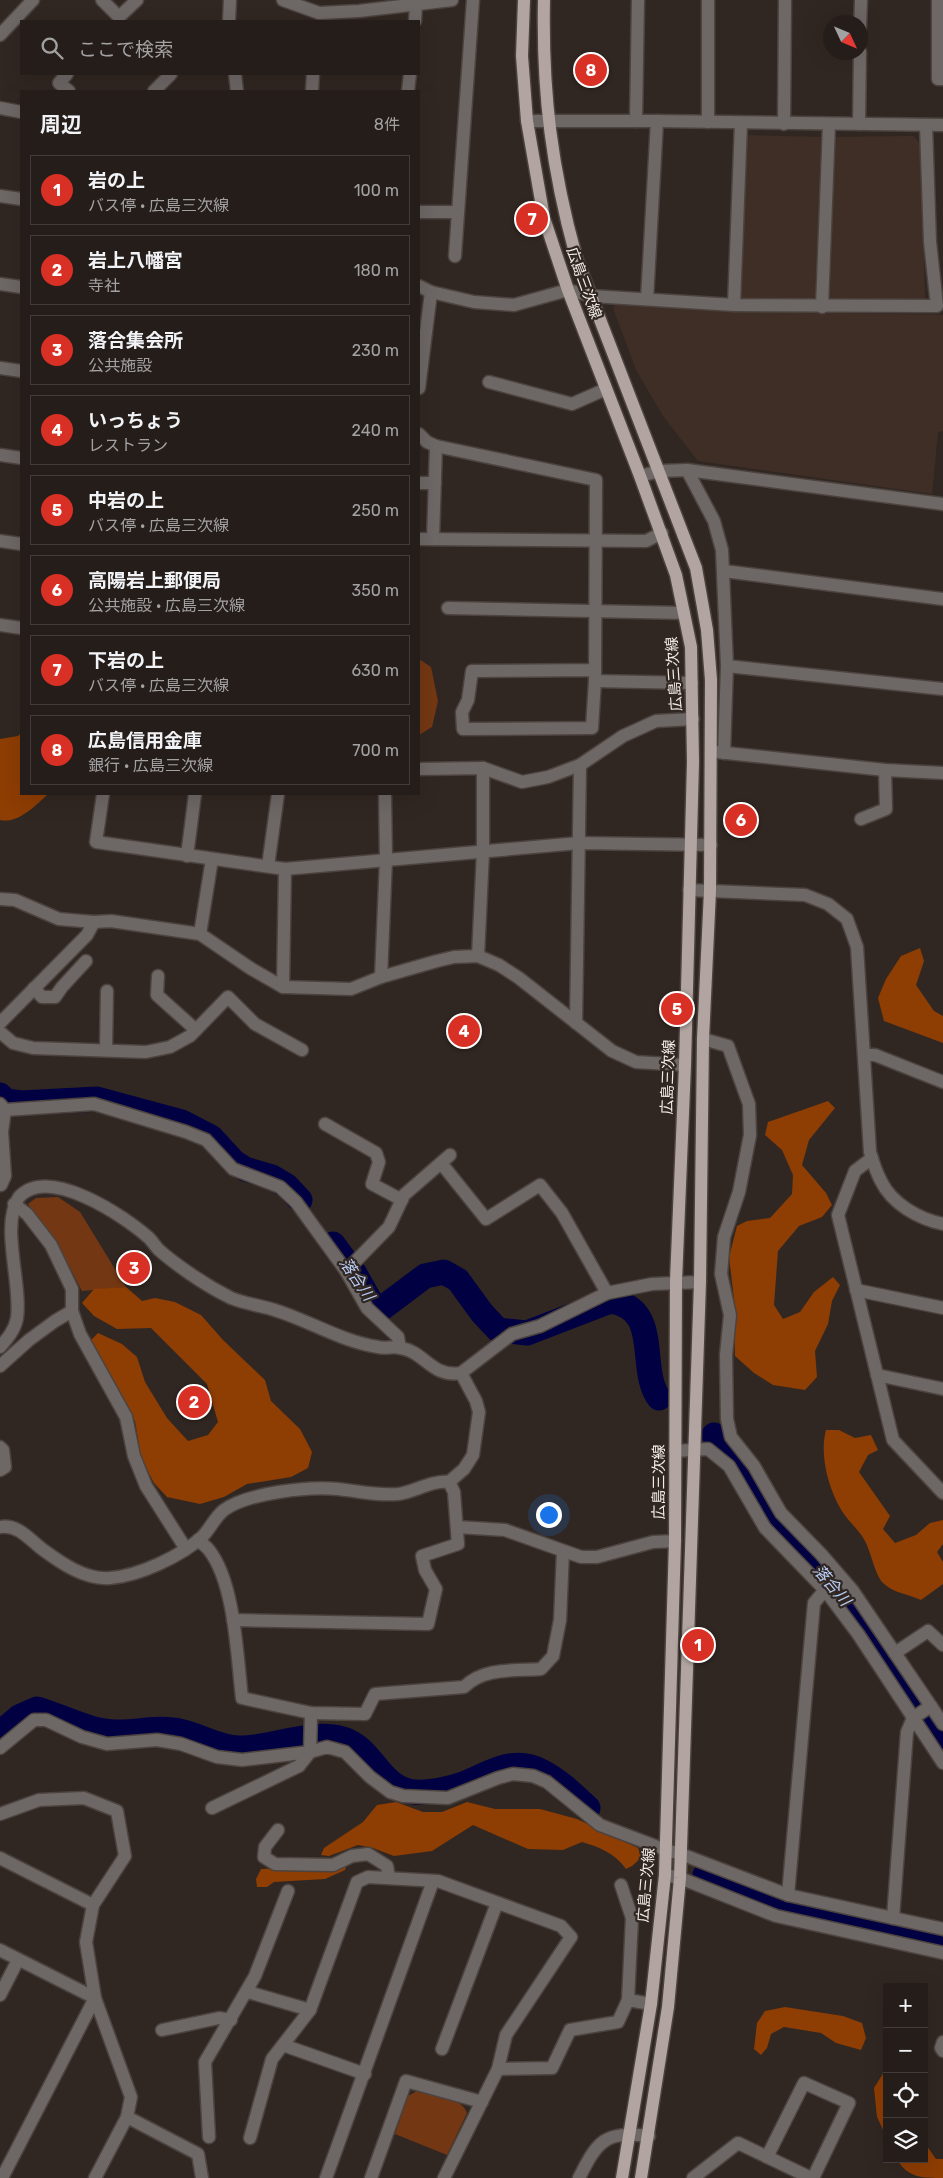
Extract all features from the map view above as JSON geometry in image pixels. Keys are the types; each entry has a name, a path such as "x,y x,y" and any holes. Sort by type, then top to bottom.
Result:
{"main road":[{"name":"広島三次線","path":"524,0 522,56 527,121 544,218 568,290 662,533 676,575 691,647 693,719 685,1065 676,1281 675,1541 665,1875 651,2004 622,2178"},
{"name":"広島三次線","path":"544,0 542,52 547,121 562,209 578,260 696,568 708,640 718,752 711,845 703,1039 700,1282 680,1878 668,2007 641,2178"}],"street":[{"path":"0,35 33,0"},
{"path":"102,0 118,19 136,0"},
{"path":"226,19 230,0"},
{"path":"283,0 318,17 452,0"},
{"path":"455,256 473,0"},
{"path":"636,121 638,0"},
{"path":"708,0 708,122"},
{"path":"784,124 785,0"},
{"path":"860,15 861,0"},
{"path":"938,0 938,79 943,79"},
{"path":"414,20 416,4"},
{"path":"859,124 860,60"},
{"path":"66,75 58,83 68,90"},
{"path":"155,90 170,75"},
{"path":"235,75 237,90"},
{"path":"312,90 313,75"},
{"path":"408,90 410,75"},
{"path":"0,108 20,112"},
{"path":"527,121 943,125"},
{"path":"647,299 657,121"},
{"path":"734,305 741,123"},
{"path":"822,306 829,124"},
{"path":"420,372 425,289 474,302 514,305 568,290 592,296 734,305 938,306 930,242 926,125"},
{"path":"0,196 20,199"},
{"path":"420,212 458,212"},
{"path":"0,284 20,287"},
{"path":"0,368 20,371"},
{"path":"489,382 572,404 606,388"},
{"path":"420,435 427,442 436,446 596,480 594,540 595,676 592,728 462,729 462,712 468,700 472,671 595,676 692,683"},
{"path":"433,539 436,446"},
{"path":"0,455 20,458"},
{"path":"687,470 714,521 722,550 726,666 718,752 885,770 943,773"},
{"path":"640,476 687,470 943,504"},
{"path":"420,483 435,483"},
{"path":"420,539 646,541 662,533"},
{"path":"0,541 20,544"},
{"path":"724,571 943,599"},
{"path":"448,608 684,613"},
{"path":"0,626 20,628"},
{"path":"726,666 943,689"},
{"path":"420,769 482,768 522,782 548,777 580,765 623,736 656,721 693,719"},
{"path":"576,1023 580,765"},
{"path":"478,956 484,852 482,768"},
{"path":"861,819 886,809 885,770"},
{"path":"103,795 96,842 285,869 579,843 711,845"},
{"path":"187,856 195,795"},
{"path":"268,866 278,795"},
{"path":"381,977 386,859 386,795"},
{"path":"200,934 212,859"},
{"path":"283,987 285,869"},
{"path":"689,890 805,895 828,904 846,919 857,947 870,1152 882,1183 896,1200 914,1214 943,1224"},
{"path":"0,899 16,900 59,919 94,922 111,920 200,934 250,968 283,987 351,990 381,977 454,957 478,956 499,965 519,978 612,1051 636,1062 685,1065"},
{"path":"0,1023 87,935 94,922"},
{"path":"34,988 42,997 55,997 86,961"},
{"path":"158,976 158,995 196,1030"},
{"path":"106,1050 108,991"},
{"path":"0,1032 13,1043 33,1048 146,1052 170,1047 190,1036 228,997 255,1024 302,1050"},
{"path":"703,1039 728,1046 749,1104 750,1136 739,1192 724,1237 721,1274 730,1315 726,1355 727,1419 731,1437 754,1466 780,1513 821,1554 853,1592 895,1653 923,1712 943,1763"},
{"path":"864,1055 875,1055 943,1082"},
{"path":"186,1549 146,1486 134,1456 126,1417 80,1334 72,1311 72,1290 51,1245 17,1200 1,1185 5,1176 2,1107 94,1104 206,1140 233,1169 280,1187 296,1202 346,1271 367,1308 398,1337 400,1348"},
{"path":"324,1124 376,1153 378,1162 372,1184 402,1200"},
{"path":"872,1158 856,1171 838,1215 892,1440 943,1493"},
{"path":"346,1271 389,1227 404,1195 445,1159 486,1219 540,1185 562,1213 607,1293"},
{"path":"0,1347 17,1320 18,1302 8,1224 17,1200 35,1186 51,1185 68,1190 120,1217 150,1239 158,1249 190,1274 230,1297 251,1305 268,1308 340,1336 379,1348 408,1350 438,1371 451,1375 461,1373 512,1334 540,1326 607,1293 676,1281 700,1282"},
{"path":"856,1290 943,1308"},
{"path":"0,1366 29,1340 54,1321 72,1311"},
{"path":"8,1332 29,1340"},
{"path":"0,1526 18,1529 42,1549 91,1578 111,1578 149,1568 186,1549 198,1540 223,1511 248,1498 308,1489 337,1489 376,1496 400,1494 440,1481 449,1482 464,1469 472,1455 479,1412 461,1373"},
{"path":"877,1375 943,1389"},
{"path":"0,1447 3,1450 5,1467 0,1470"},
{"path":"675,1451 708,1449 729,1466 765,1528 824,1590 923,1712 943,1724"},
{"path":"233,1620 428,1624 436,1589 425,1570 422,1556 458,1544 454,1492 449,1482"},
{"path":"457,1527 505,1530 581,1557 597,1558 653,1542 675,1541"},
{"path":"198,1540 209,1550 219,1566 228,1594 242,1698 311,1713 365,1714 375,1694 464,1687 472,1679 488,1672 541,1669 553,1656 560,1620 563,1551"},
{"path":"788,1895 814,1603 824,1590"},
{"path":"895,1653 928,1631 943,1645"},
{"path":"894,1918 907,1732 923,1712"},
{"path":"212,1808 299,1766 310,1749 311,1713"},
{"path":"0,1748 34,1720 46,1720 82,1737 107,1744 157,1740 181,1744 217,1757 242,1760 326,1747 345,1752 370,1777 390,1792 403,1796 448,1798 513,1774 533,1776 548,1782 600,1825 666,1850 788,1895 943,1929"},
{"path":"0,1814 39,1800 84,1798 117,1811 126,1856 93,1905 86,1942 95,1998 131,2097 127,2117 95,2178"},
{"path":"278,1830 265,1847 264,1857 275,1864 333,1865 352,1856 368,1854 387,1866 388,1878"},
{"path":"0,1858 93,1905"},
{"path":"665,1875 680,1878 776,1916 943,1953"},
{"path":"250,2138 272,2058 310,2010 357,1882 368,1877 433,1881 562,1926 571,1937 506,2035 498,2069 444,2178"},
{"path":"326,2178 433,1881"},
{"path":"498,2069 552,2068 570,2030 618,2022 628,2000 632,1918 621,1885"},
{"path":"209,2137 205,2062 248,1992 288,1891"},
{"path":"442,2050 497,1903"},
{"path":"0,1950 95,1998"},
{"path":"0,1995 18,1960"},
{"path":"248,1992 310,2010"},
{"path":"2,2178 95,1998"},
{"path":"628,2000 651,2004"},
{"path":"162,2030 219,2018 231,2020"},
{"path":"943,2042 941,2048 943,2052"},
{"path":"283,2045 365,2074"},
{"path":"371,2178 406,2081 482,2102"},
{"path":"693,2178 738,2143 767,2157 812,2178 849,2103 804,2083 767,2157"},
{"path":"127,2117 198,2154 202,2178"},
{"path":"579,2178 592,2152 602,2142 613,2137 628,2134 649,2136"}],"shaded area":[{"path":"745,135 821,137 815,297 813,298 742,298 738,296"},
{"path":"913,136 921,144 925,300 830,298 835,137"},
{"path":"616,303 734,311 943,315 943,431 938,432 932,494 698,461 663,416 636,370 613,308"},
{"path":"420,660 431,667 438,701 432,727 420,734"},
{"path":"20,734 20,795 47,795 20,817 7,821 0,820 0,739"},
{"path":"920,948 924,961 916,985 934,1011 943,1016 943,1043 884,1021 878,998 886,979 901,956"},
{"path":"828,1101 835,1108 809,1140 802,1165 826,1193 832,1205 822,1217 799,1226 778,1251 774,1305 783,1319 800,1312 814,1292 833,1277 840,1285 832,1301 828,1324 815,1351 817,1377 805,1390 773,1385 754,1373 735,1356 734,1299 729,1257 737,1226 747,1221 770,1218 792,1194 793,1175 782,1150 765,1135 768,1122"},
{"path":"58,1197 80,1212 126,1287 82,1291 55,1239 28,1204 36,1198"},
{"path":"126,1287 142,1301 155,1298 175,1302 201,1315 223,1340 265,1380 271,1401 300,1429 312,1452 308,1468 291,1477 247,1484 224,1497 200,1504 167,1497 154,1483 141,1458 135,1421 91,1340 98,1333 122,1344 137,1357 145,1382 167,1418 188,1441 208,1435 218,1422 207,1384 151,1328 117,1329 94,1316 82,1303 94,1289"},
{"path":"826,1430 839,1430 855,1438 871,1435 878,1450 868,1455 859,1472 890,1516 883,1529 895,1543 916,1535 930,1523 943,1520 943,1544 937,1552 943,1562 943,1584 921,1600 896,1591 880,1579 865,1541 846,1517 830,1484 824,1451"},
{"path":"396,1802 423,1812 442,1812 467,1802 495,1809 540,1809 577,1819 638,1848 642,1857 626,1869 622,1863 606,1851 582,1842 563,1850 528,1849 473,1825 432,1851 394,1856 373,1848 358,1845 329,1856 321,1855 324,1848 363,1822 377,1805"},
{"path":"346,1867 345,1870 325,1879 274,1882 267,1887 257,1887 256,1879 261,1869"},
{"path":"785,2007 843,2016 862,2023 866,2038 861,2050 836,2043 821,2033 784,2027 771,2034 767,2048 761,2055 754,2049 757,2023 765,2011"},
{"path":"883,2074 883,2130 877,2117 874,2088"},
{"path":"417,2091 453,2100 464,2107 467,2113 447,2155 395,2134 408,2096"},
{"path":"928,2148 936,2159 943,2159 943,2178 916,2176 900,2163 928,2163"}],"waterway":[{"name":"落合川","path":"0,1095 6,1101 21,1103 97,1099 182,1122 211,1137 234,1162 245,1169 272,1177 287,1186 300,1200"},
{"name":"落合川","path":"333,1244 355,1274 372,1304 381,1309 425,1276 444,1272 458,1280 482,1313 498,1330 527,1333 610,1301 626,1306 637,1315 643,1327 653,1386 659,1398"},
{"name":"落合川","path":"714,1435 736,1455 768,1514 843,1595 874,1638 943,1743"},
{"path":"0,1733 19,1717 37,1709 106,1731 123,1732 159,1729 181,1731 221,1745 238,1748 264,1746 317,1736 330,1737 343,1739 353,1744 393,1784 402,1789 414,1792 445,1789 463,1784 501,1768 520,1765 548,1775 588,1808"},
{"path":"705,1875 781,1903 817,1913 943,1939"}],"place":[{"name":"広島信用金庫","path":"591,70"},
{"name":"下岩の上","path":"532,219"},
{"name":"高陽岩上郵便局","path":"741,820"},
{"name":"中岩の上","path":"677,1009"},
{"name":"いっちょう","path":"464,1031"},
{"name":"落合集会所","path":"134,1268"},
{"name":"岩上八幡宮","path":"194,1402"},
{"name":"岩の上","path":"698,1645"}]}
